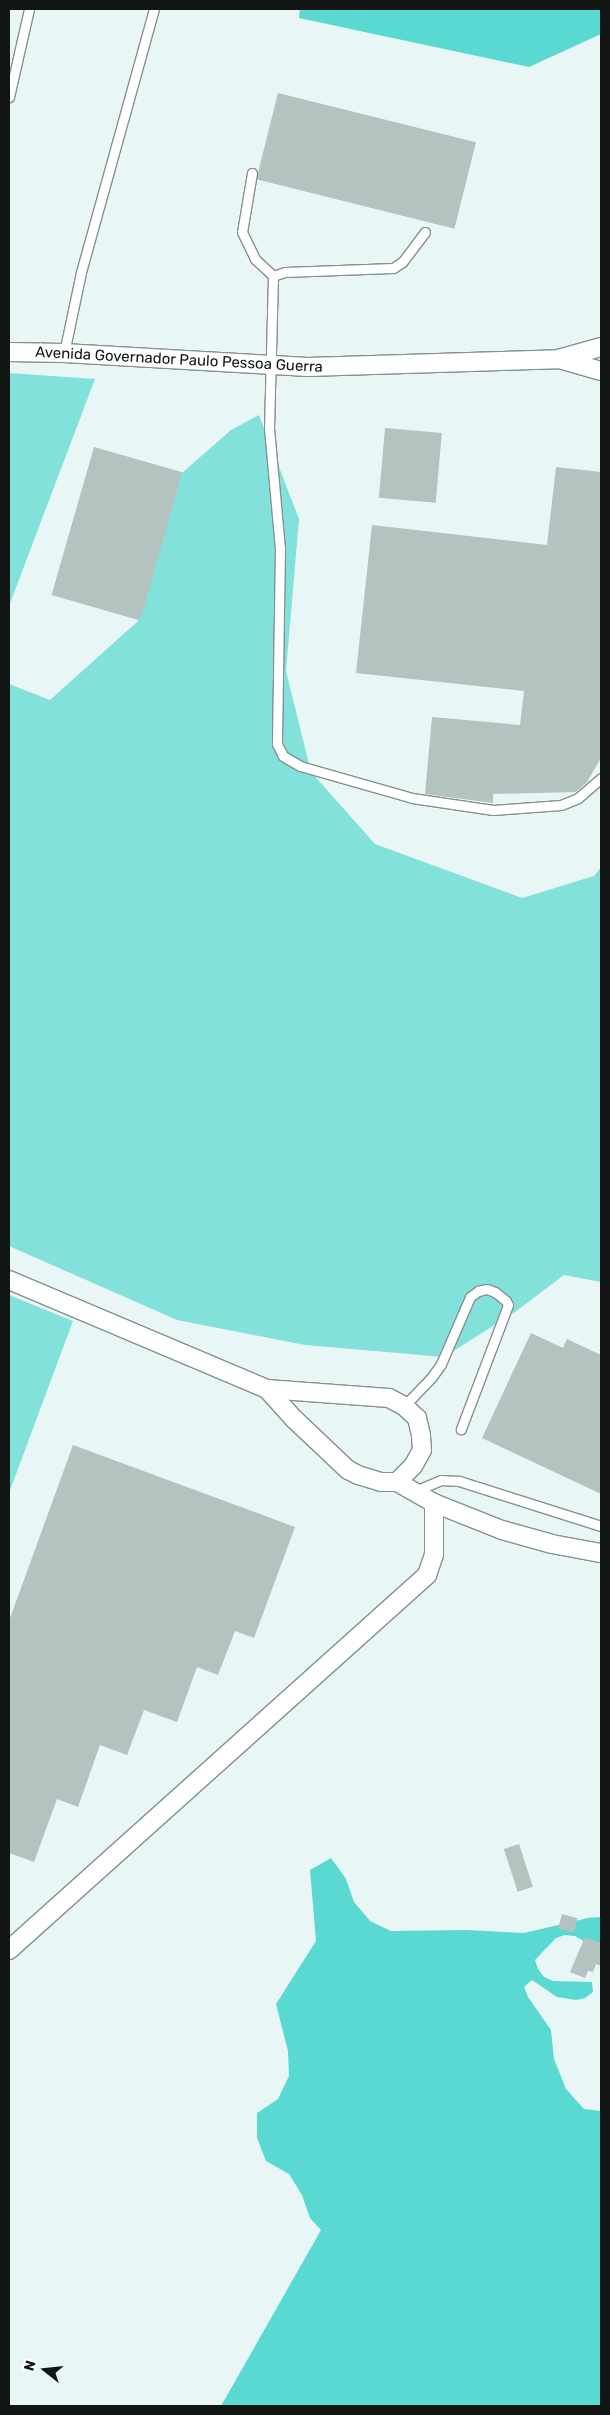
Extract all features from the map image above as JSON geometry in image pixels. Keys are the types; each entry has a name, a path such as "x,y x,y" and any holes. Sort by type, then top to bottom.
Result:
{"street":[{"path":"558,359 601,347"},
{"name":"Avenida Governador Paulo Pessoa Guerra","path":"9,352 64,353 308,367 558,359"},
{"path":"558,359 601,371"},
{"path":"9,1280 267,1390 388,1398 404,1406 417,1418 422,1436 422,1450 413,1466 397,1482"},
{"path":"267,1390 294,1419 348,1470 367,1479 397,1482 434,1503 502,1530 552,1544 601,1553"},
{"path":"9,1950 427,1575 434,1555 434,1503"}],"lane":[{"path":"9,97 29,9"},
{"path":"64,353 81,272 154,9"},
{"path":"252,172 242,232 255,259 273,276 269,428 280,548 277,744 283,756 300,766 412,798 493,810 561,805 578,798 601,778"},
{"path":"273,276 285,272 393,268 402,262 425,232"},
{"path":"404,1406 431,1378 440,1364 470,1297 478,1291 487,1289 495,1292 508,1305 461,1429"},
{"path":"415,1491 441,1480 459,1481 601,1526"}],"shaded area":[{"path":"300,9 601,9 601,34 529,67 299,18"},
{"path":"9,373 95,379 9,606"},
{"path":"259,415 299,519 286,671 311,772 375,844 522,898 594,876 601,867 601,1282 564,1275 515,1312 444,1357 305,1345 177,1320 9,1246 9,684 50,700 138,621 182,473 231,430"},
{"path":"9,1295 73,1321 9,1493"},
{"path":"331,1858 346,1879 354,1902 370,1921 391,1931 466,1930 524,1933 588,1918 601,1917 601,1951 575,1936 565,1935 556,1938 535,1960 538,1969 544,1977 553,1981 592,1982 593,1992 585,1998 576,2000 557,1997 532,1980 524,1987 528,1997 551,2030 554,2059 566,2089 584,2109 601,2111 601,2406 221,2406 321,2230 310,2218 302,2195 289,2174 266,2161 257,2138 257,2113 278,2099 289,2076 288,2051 276,2004 316,1941 310,1870"}],"building":[{"path":"278,93 476,142 454,229 256,179"},
{"path":"385,428 442,433 436,503 379,498"},
{"path":"94,447 182,472 140,620 52,595"},
{"path":"556,467 601,472 601,758 587,782 576,792 493,794 493,803 425,794 432,717 520,725 524,691 356,673 372,525 547,545"},
{"path":"531,1333 563,1348 567,1339 601,1355 601,1494 482,1438"},
{"path":"73,1445 295,1527 254,1638 235,1631 218,1675 197,1667 177,1722 144,1710 127,1755 100,1745 78,1807 57,1799 34,1862 9,1853 9,1621"},
{"path":"519,1844 533,1887 518,1892 504,1849"},
{"path":"562,1914 577,1918 574,1933 558,1928"},
{"path":"585,1937 601,1943 601,1966 596,1964 593,1972 588,1971 585,1978 570,1972"}]}
